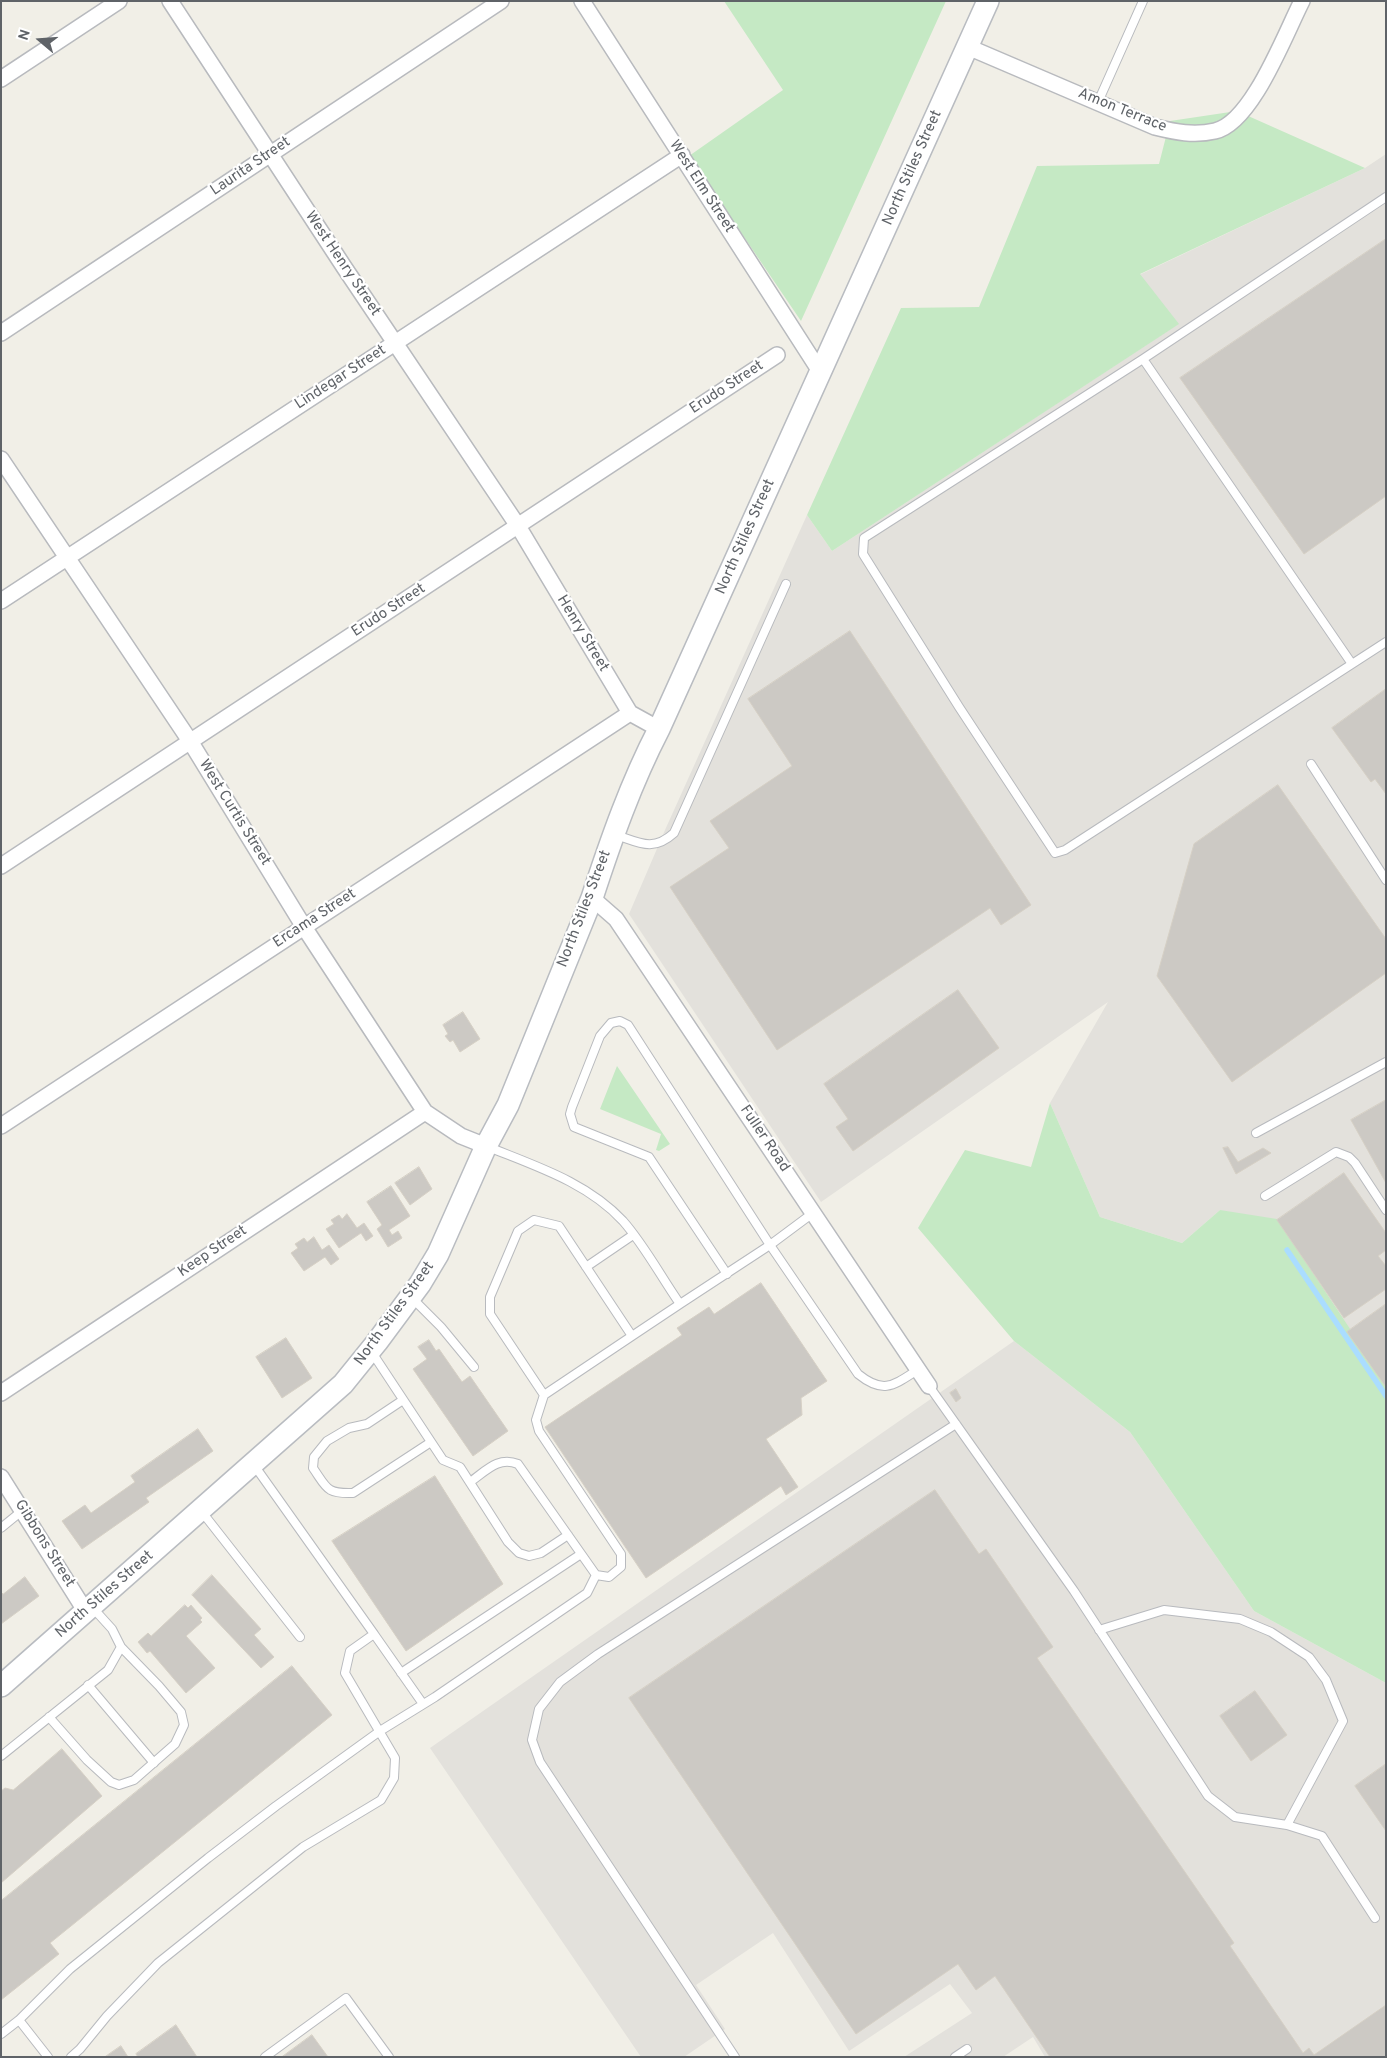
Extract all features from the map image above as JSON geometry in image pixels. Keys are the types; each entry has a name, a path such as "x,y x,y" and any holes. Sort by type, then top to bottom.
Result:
{"main road":[{"name":"North Stiles Street","path":"1,1686 343,1384 410,1297 438,1254 486,1146 508,1105 592,898 642,762 659,729 988,1"}],"street":[{"path":"1,78 119,1"},
{"name":"West Henry Street","path":"170,1 270,155 518,526"},
{"name":"Laurita Street","path":"1,333 501,1"},
{"name":"West Elm Street","path":"582,1 820,372"},
{"name":"Amon Terrace","path":"968,47 1162,129 1185,134 1216,131 1237,119 1256,93 1302,1"},
{"name":"Lindegar Street","path":"1,601 682,156"},
{"name":"Erudo Street","path":"1,866 777,355"},
{"name":"West Curtis Street","path":"1,459 190,742 304,926 425,1112 461,1136 486,1146"},
{"name":"Henry Street","path":"518,526 630,713"},
{"path":"630,713 659,729"},
{"name":"Ercama Street","path":"1,1126 630,713"},
{"name":"Fuller Road","path":"592,898 616,918 929,1386"},
{"name":"Keep Street","path":"1,1392 425,1112"},
{"name":"Gibbons Street","path":"1,1477 88,1609"}],"lane":[{"path":"1098,102 1143,1"},
{"path":"1386,196 1143,359 864,538 863,554 1055,853 1065,850 1386,642"},
{"path":"1143,359 1352,664"},
{"path":"614,834 646,845 663,843 674,833 786,584"},
{"path":"1311,764 1386,880"},
{"path":"727,1274 649,1158 574,1127 571,1121 572,1107 600,1036 611,1022 620,1021 628,1025 770,1246 858,1374 868,1382 880,1387 892,1386 919,1369"},
{"path":"1256,1132 1386,1062"},
{"path":"486,1146 560,1176 604,1203 624,1222 680,1304"},
{"path":"1265,1196 1336,1152 1349,1157 1355,1163 1386,1210"},
{"path":"596,1576 609,1577 621,1567 621,1554 539,1431 536,1420 544,1395 770,1246 813,1213"},
{"path":"544,1395 490,1314 490,1297 518,1231 534,1220 559,1226 632,1336"},
{"path":"586,1267 633,1235"},
{"path":"410,1297 441,1327 474,1367"},
{"path":"370,1351 444,1460 460,1467 508,1542 519,1553 529,1556 541,1553 568,1535"},
{"path":"929,1386 1099,1630 1208,1796 1234,1817 1287,1825 1322,1836 1375,1918"},
{"path":"404,1400 367,1424 350,1428 327,1441 314,1457 313,1468 329,1491 337,1494 352,1493 431,1442"},
{"path":"735,2057 540,1762 532,1740 539,1709 560,1682 598,1654 956,1424"},
{"path":"470,1482 498,1463 508,1460 518,1464 596,1576"},
{"path":"253,1463 423,1704"},
{"path":"1,1528 22,1510"},
{"path":"200,1510 300,1637"},
{"path":"401,1672 581,1554"},
{"path":"1,2034 19,2020 70,1968 208,1858 380,1731 587,1593 596,1576"},
{"path":"49,1716 87,1760 112,1782 119,1785 134,1780 175,1744 184,1725 182,1712 121,1647 112,1629 88,1609"},
{"path":"1099,1630 1164,1610 1240,1620 1271,1632 1309,1657 1326,1680 1343,1721 1287,1825"},
{"path":"71,2057 158,1963 303,1847 381,1800 394,1778 395,1758 345,1673 350,1651 374,1634"},
{"path":"1,1756 108,1670 121,1647"},
{"path":"88,1685 154,1763"},
{"path":"265,2057 346,1998 389,2057"},
{"path":"19,2020 48,2057"},
{"path":"955,2057 967,2049"}],"shaded area":[{"path":"1386,154 1386,1383 1220,1210 1182,1243 1100,1217 1050,1103 1108,1002 821,1202 629,914 807,515 832,551 1178,324 1139,275 1365,168"},
{"path":"1014,1341 1130,1432 1254,1611 1386,1683 1386,2057 1045,2057 1033,2037 1003,2057 904,2057 972,2013 950,1984 849,2051 773,1933 696,1985 725,2029 684,2057 641,2057 430,1748"}],"green space":[{"path":"724,1 946,1 801,321 689,156 783,90"},
{"path":"1237,111 1365,168 1140,274 1179,324 832,551 807,515 901,308 979,307 1037,166 1159,164 1170,121"},
{"path":"617,1066 670,1144 659,1151 656,1150 661,1134 600,1109"},
{"path":"1050,1103 1100,1217 1182,1243 1220,1210 1277,1219 1386,1383 1386,1683 1254,1611 1130,1432 1014,1341 918,1228 965,1150 1031,1167"}],"building":[{"path":"1386,239 1386,496 1304,554 1180,378"},
{"path":"850,631 1031,905 1001,925 990,908 777,1050 670,887 729,848 710,821 792,766 748,699"},
{"path":"1386,689 1386,794 1375,779 1371,782 1332,728"},
{"path":"1278,785 1386,939 1386,973 1232,1082 1157,976 1194,844"},
{"path":"958,990 999,1048 853,1151 836,1127 848,1119 824,1084"},
{"path":"463,1012 480,1039 460,1052 453,1040 450,1042 445,1036 448,1034 443,1025"},
{"path":"1386,1100 1386,1183 1351,1120"},
{"path":"1228,1147 1238,1162 1263,1148 1271,1153 1236,1174 1223,1148"},
{"path":"419,1167 432,1189 410,1205 395,1183"},
{"path":"1344,1173 1386,1233 1386,1250 1378,1256 1386,1266 1386,1289 1344,1318 1277,1220"},
{"path":"391,1186 410,1216 389,1230 392,1235 398,1231 402,1238 388,1247 377,1229 382,1225 367,1202"},
{"path":"347,1214 357,1228 364,1223 373,1236 366,1241 361,1233 339,1248 326,1229 334,1224 331,1220 339,1215 342,1219"},
{"path":"314,1237 322,1250 329,1245 339,1259 331,1265 325,1257 304,1271 291,1253 298,1248 295,1244 304,1238 307,1242"},
{"path":"761,1283 827,1381 801,1398 802,1415 766,1439 798,1487 786,1495 781,1486 646,1578 545,1427 682,1335 677,1328 709,1307 714,1314"},
{"path":"1386,1304 1386,1387 1347,1332"},
{"path":"286,1338 312,1378 282,1398 256,1357"},
{"path":"429,1340 436,1351 439,1349 462,1382 470,1376 508,1431 473,1456 413,1369 427,1359 418,1347"},
{"path":"956,1389 961,1398 956,1402 950,1393"},
{"path":"198,1429 213,1451 146,1498 149,1502 82,1549 62,1521 85,1505 91,1513 135,1482 131,1476"},
{"path":"435,1476 503,1584 406,1651 332,1541"},
{"path":"935,1490 979,1554 986,1549 1053,1647 1037,1658 1234,1943 1230,1946 1303,2053 1309,2048 1314,2055 1386,2005 1386,2057 1050,2057 995,1976 976,1990 958,1964 856,2034 629,1698"},
{"path":"212,1575 261,1629 254,1635 274,1657 261,1668 192,1595"},
{"path":"25,1577 39,1596 1,1624 1,1592 3,1594"},
{"path":"185,1605 188,1608 191,1605 202,1618 200,1620 202,1622 186,1636 215,1668 186,1693 150,1651 147,1653 138,1642 148,1633 151,1636"},
{"path":"292,1666 332,1715 50,1943 59,1954 1,2000 1,1901"},
{"path":"1255,1691 1287,1735 1251,1761 1220,1716"},
{"path":"62,1749 102,1796 1,1883 1,1791 5,1788 13,1790"},
{"path":"1386,1764 1386,1831 1355,1786"},
{"path":"176,2025 197,2057 138,2057 136,2054"},
{"path":"312,2035 328,2057 282,2057"},
{"path":"121,2046 128,2057 105,2057"}],"waterway":[{"path":"1287,1250 1386,1396"}]}
